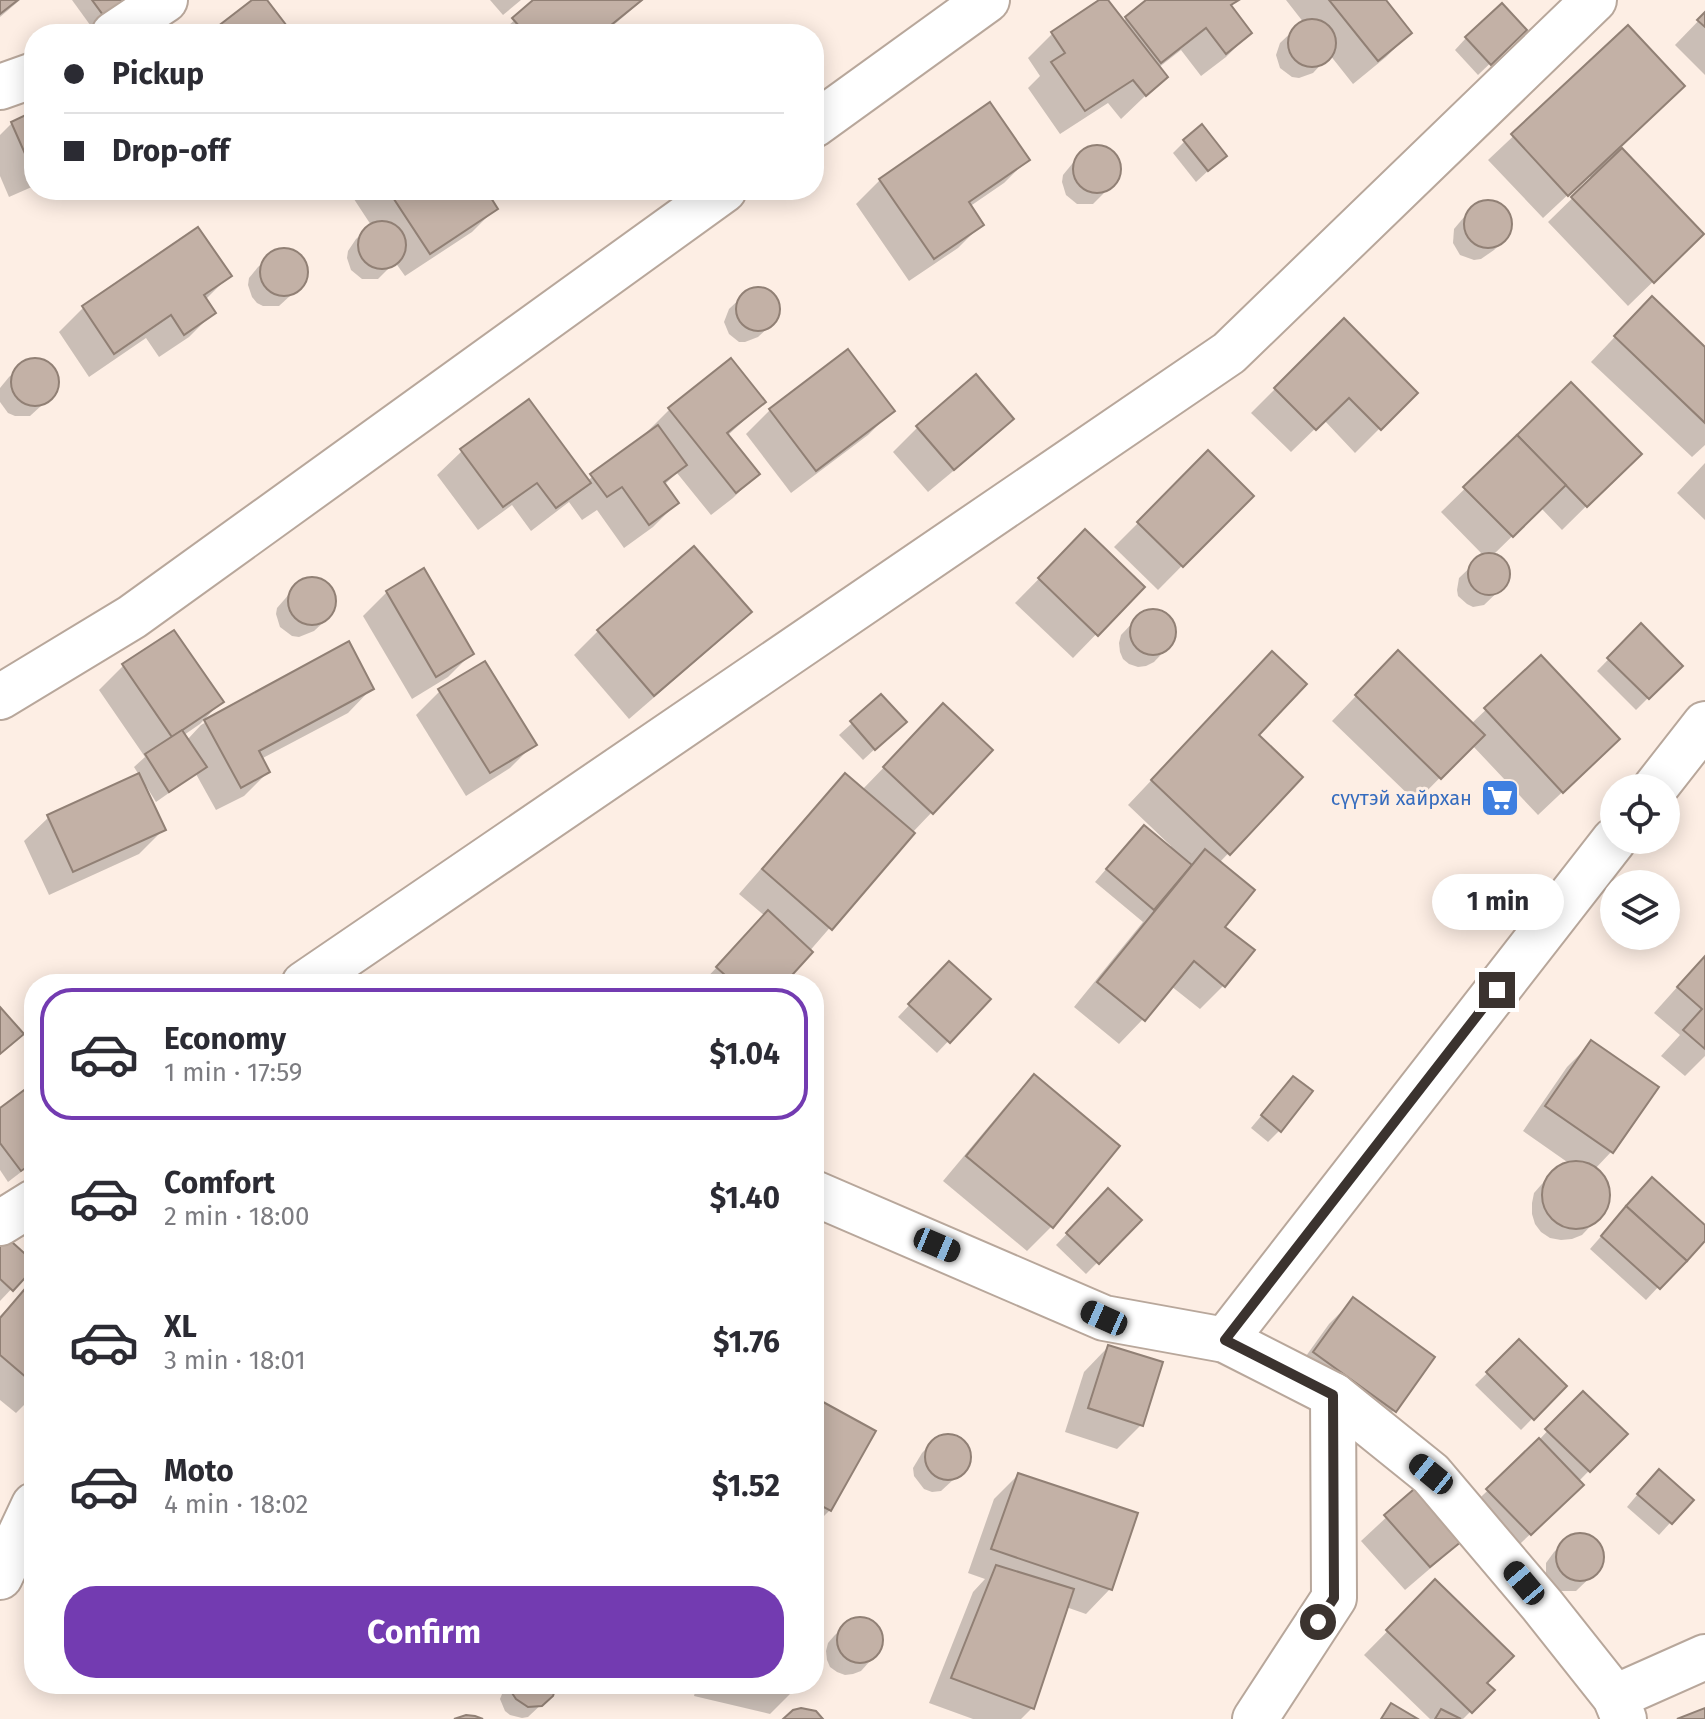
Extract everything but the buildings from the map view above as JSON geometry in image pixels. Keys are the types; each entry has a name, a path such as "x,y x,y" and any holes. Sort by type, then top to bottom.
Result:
{"street":[{"path":"129,24 165,0"},
{"path":"824,118 987,0"},
{"path":"319,974 1229,353 1594,0"},
{"path":"0,87 24,79"},
{"path":"0,697 132,617 710,200"},
{"path":"1666,774 1705,724"},
{"path":"1225,1340 1603,854"},
{"path":"824,1197 1104,1318 1225,1340 1333,1395 1431,1474 1542,1605 1619,1708 1705,1657"},
{"path":"0,1223 24,1208"},
{"path":"1255,1719 1334,1598 1333,1395"},
{"path":"0,1577 24,1526"}],"place":[{"name":"сүүтэй хайрхан","path":"1500,798"}],"route":[{"path":"1318,1622 1334,1598 1333,1395 1225,1340 1497,990"}]}
